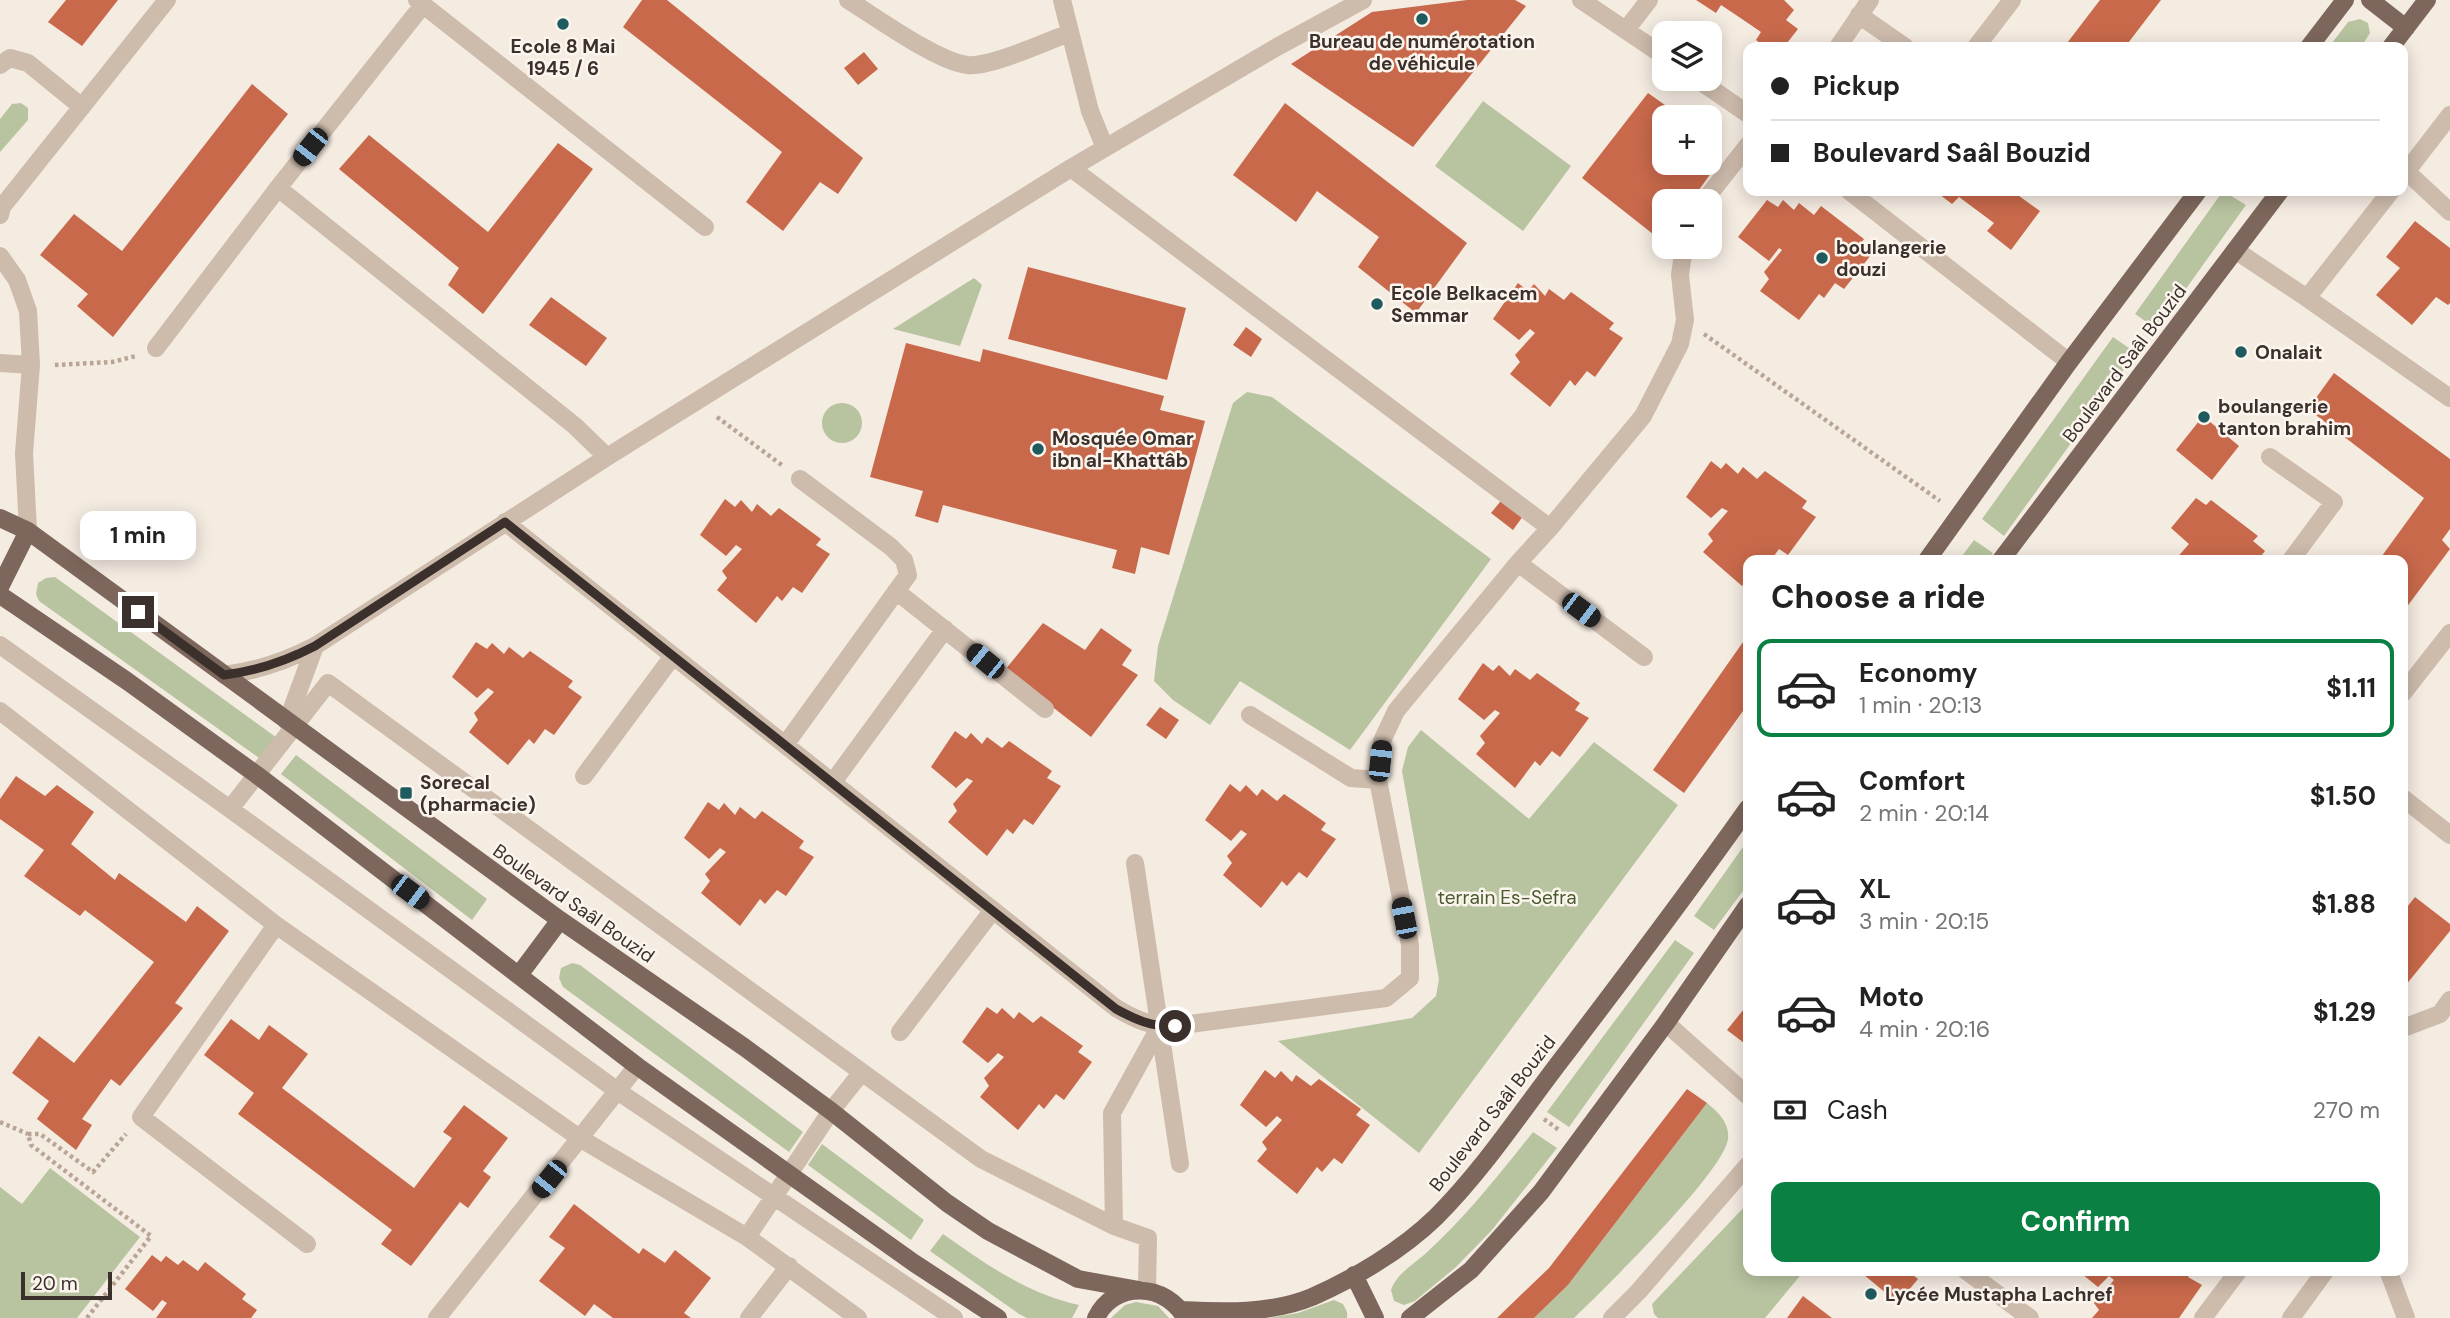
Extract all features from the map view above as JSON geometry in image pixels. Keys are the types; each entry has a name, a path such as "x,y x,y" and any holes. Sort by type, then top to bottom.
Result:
{"main road":[{"path":"2313,42 2345,0"},
{"path":"2370,0 2406,28"},
{"path":"2395,42 2427,0"},
{"path":"1931,555 2069,362 2194,196"},
{"name":"Boulevard Saâl Bouzid","path":"2005,555 2276,196"},
{"name":"Boulevard Saâl Bouzid","path":"0,518 28,531 560,920 744,1047 831,1111 947,1203 988,1231 1078,1279 1160,1294 1183,1314 1259,1310 1310,1298 1393,1251 1435,1218 1482,1166 1669,919 1743,815"},
{"path":"0,587 28,531"},
{"path":"0,595 127,681 257,775 637,1066 914,1263 998,1318"},
{"path":"1410,1318 1471,1270 1541,1192 1666,1023 1743,912"},
{"path":"519,975 560,920"},
{"path":"1353,1275 1375,1318"},
{"path":"1096,1318 1109,1300 1124,1293 1143,1290"}],"street":[{"path":"1,209 167,0"},
{"path":"848,0 937,55 967,65 989,62 1070,33"},
{"path":"1062,0 1090,111 1105,148"},
{"path":"224,675 249,672 291,659 315,646 607,457 1071,168 1277,47 1363,0"},
{"path":"1581,0 1652,48"},
{"path":"1626,30 1649,0"},
{"path":"1841,42 1870,0"},
{"path":"1980,42 2012,0"},
{"path":"156,348 420,2 705,227"},
{"path":"1859,15 1898,42"},
{"path":"0,65 10,58 28,63 82,107"},
{"path":"1714,91 1743,111"},
{"path":"2408,169 2450,115"},
{"path":"1713,189 1743,151"},
{"path":"1071,168 1550,528"},
{"path":"2408,176 2450,212"},
{"path":"278,188 575,426 607,457"},
{"path":"1855,196 2069,362"},
{"path":"2307,298 2387,196"},
{"path":"2235,250 2450,398"},
{"path":"0,256 17,280 28,311 31,365 24,453 28,531"},
{"path":"505,522 1116,1009 1140,1022 1160,1026 1386,998 1410,978 1410,945 1378,780 1382,741 1396,711 1643,416 1680,344 1685,320 1681,275 1683,259"},
{"path":"0,363 31,365"},
{"path":"2270,457 2334,502 2295,555"},
{"path":"785,745 908,575 904,560 891,547 800,479"},
{"path":"1518,563 1644,657"},
{"path":"896,591 1045,709"},
{"path":"833,782 945,629"},
{"path":"2408,688 2450,633"},
{"path":"0,645 619,1092 954,1318"},
{"path":"290,725 315,646"},
{"path":"584,776 673,656"},
{"path":"230,809 257,775 290,725 328,682 981,1159 1114,1226 1148,1238 1143,1290"},
{"path":"1250,715 1351,778 1378,780"},
{"path":"2,717 276,925 581,1139 747,1237 858,1318"},
{"path":"2408,802 2450,835"},
{"path":"1135,863 1180,1164"},
{"path":"900,1032 993,910"},
{"path":"276,925 141,1117 307,1244"},
{"path":"2408,1026 2440,1014 2450,1000"},
{"path":"1666,1023 1743,1092"},
{"path":"1114,1226 1112,1113 1160,1026"},
{"path":"437,1318 637,1066"},
{"path":"747,1237 831,1111 862,1072"},
{"path":"1612,1318 1638,1292 1743,1171"},
{"path":"749,1318 789,1266"},
{"path":"1973,1276 2030,1318"},
{"path":"2203,1318 2234,1276"},
{"path":"2291,1318 2322,1276"},
{"path":"2390,1276 2406,1318"}],"path":[{"path":"1685,320 1959,515"},
{"path":"31,365 112,362 156,348"},
{"path":"697,402 800,479"},
{"path":"1525,1106 1577,1142"},
{"path":"0,1122 28,1134 40,1134 93,1172 141,1117"},
{"path":"28,1134 31,1145 151,1236 87,1318"}],"green space":[{"path":"2360,19 2368,23 2370,33 2364,42 2333,42 2348,22"},
{"path":"1483,101 1571,166 1523,231 1435,166"},
{"path":"21,103 28,108 28,120 0,152 0,119 12,104"},
{"path":"2219,196 2231,196 2246,205 2157,329 2135,314"},
{"path":"974,278 982,285 960,346 893,329"},
{"path":"2113,337 2136,353 2004,536 1982,519"},
{"path":"1247,392 1272,397 1491,559 1350,750 1240,681 1210,725 1173,700 1154,681 1158,646 1233,403"},
{"path":"842,403 856,409 862,423 856,437 842,443 828,437 822,423 828,409"},
{"path":"1974,540 1993,553 1992,555 1963,555"},
{"path":"55,577 277,738 262,760 39,601 36,594 38,583"},
{"name":"terrain Es-Sefra","path":"1421,730 1529,819 1594,742 1678,805 1419,1153 1278,1041 1412,1018 1436,996 1439,979 1402,771 1408,747"},
{"path":"296,755 487,899 472,920 281,774"},
{"path":"1743,847 1743,891 1714,930 1694,916"},
{"path":"1675,940 1694,953 1569,1127 1547,1112"},
{"path":"572,963 580,965 803,1132 789,1152 563,987 559,978 561,968"},
{"path":"1707,1103 1722,1118 1728,1139 1706,1177 1660,1230 1574,1318 1534,1318 1568,1285"},
{"path":"1533,1132 1557,1148 1492,1230 1456,1267 1415,1301 1404,1305 1394,1301 1391,1290 1397,1280 1468,1211"},
{"path":"822,1144 924,1220 911,1240 808,1165"},
{"path":"50,1168 140,1237 77,1318 0,1318 0,1187 22,1204"},
{"path":"1743,1208 1743,1276 1800,1276 1765,1318 1658,1318 1654,1314 1652,1304"},
{"path":"943,1234 991,1267 1024,1285 1079,1305 1072,1318 1027,1318 1019,1314 930,1251"},
{"path":"1334,1300 1343,1304 1347,1318 1269,1318 1298,1313"},
{"path":"1136,1302 1158,1306 1169,1318 1111,1318 1125,1305"}],"building":[{"path":"66,0 118,0 82,46 48,22"},
{"path":"642,0 667,0 863,158 838,194 820,182 783,231 746,202 782,152 623,27"},
{"path":"1467,0 1515,0 1526,6 1413,147 1291,64 1372,12"},
{"path":"1696,0 1784,0 1794,10 1786,20 1798,29 1788,42 1759,42 1756,40 1761,32 1739,17 1721,5 1716,13"},
{"path":"2100,0 2161,0 2129,42 2068,42"},
{"path":"864,52 878,69 858,85 844,68"},
{"path":"252,84 288,114 113,337 77,306 88,294 40,255 74,214 122,251"},
{"path":"1648,93 1665,105 1652,105 1652,175 1710,175 1700,189 1652,189 1652,233 1582,178"},
{"path":"1285,103 1467,243 1416,313 1358,267 1379,237 1317,191 1296,222 1233,175"},
{"path":"369,135 488,232 558,143 593,169 483,314 448,285 459,268 339,169"},
{"path":"1942,196 2019,196 2040,211 2011,250 1987,231 1994,223 1959,197 1952,204"},
{"name":"boulangerie douzi","path":"1767,200 1778,207 1783,200 1794,210 1799,203 1814,215 1821,206 1864,239 1859,246 1871,255 1844,289 1835,283 1824,298 1819,294 1799,320 1760,291 1769,279 1764,272 1782,250 1779,248 1769,261 1738,237"},
{"path":"2415,221 2450,248 2450,303 2448,305 2436,297 2412,325 2376,295 2400,268 2386,257"},
{"path":"1028,267 1186,308 1167,380 1008,339"},
{"path":"1518,283 1528,291 1534,284 1545,296 1549,289 1564,300 1571,292 1614,323 1609,329 1623,338 1595,377 1587,371 1575,386 1570,380 1550,407 1510,374 1520,362 1515,355 1535,333 1530,329 1519,340 1493,319"},
{"path":"551,297 607,338 586,366 529,325"},
{"path":"1246,327 1262,339 1251,357 1233,345"},
{"name":"Mosquée Omar ibn al-Khattâb","path":"906,343 980,362 983,349 1164,396 1160,410 1205,421 1169,555 1141,547 1135,574 1112,568 1117,550 943,505 938,523 915,516 923,491 870,477"},
{"path":"2334,373 2450,459 2450,529 2442,540 2450,549 2408,605 2408,555 2383,555 2424,498 2308,409"},
{"path":"2203,416 2239,446 2212,480 2176,450"},
{"path":"1711,461 1721,469 1726,463 1738,474 1743,467 1757,479 1765,471 1807,501 1802,508 1816,517 1788,555 1779,549 1775,555 1743,555 1742,586 1703,552 1713,541 1708,534 1728,511 1722,508 1711,518 1686,497"},
{"path":"1504,497 1526,512 1513,530 1491,513"},
{"path":"2196,498 2206,505 2211,500 2258,536 2253,541 2265,551 2262,555 2179,555 2189,544 2171,528"},
{"path":"725,499 735,507 741,500 752,512 757,504 771,516 779,508 821,539 816,545 830,554 802,593 793,587 782,601 777,596 756,623 717,590 727,578 722,571 742,549 736,545 726,556 700,535"},
{"path":"1043,623 1085,650 1101,628 1132,650 1122,665 1138,675 1091,737 1005,670"},
{"path":"476,642 487,649 492,643 504,654 509,647 523,658 530,651 573,681 568,687 582,697 554,735 545,729 534,744 529,739 508,765 469,732 478,720 474,713 494,692 488,688 477,698 452,677"},
{"path":"1743,642 1743,711 1684,793 1653,770"},
{"path":"1483,663 1493,671 1499,665 1510,676 1515,669 1530,680 1537,673 1580,703 1575,710 1589,718 1560,757 1552,751 1540,766 1535,761 1515,788 1476,754 1485,743 1480,736 1500,713 1495,710 1484,720 1458,699"},
{"path":"1160,707 1179,720 1166,739 1146,725"},
{"path":"955,731 966,739 971,733 982,744 987,737 1002,748 1009,741 1052,771 1047,778 1061,786 1033,825 1024,819 1013,834 1007,829 987,856 948,822 957,811 953,804 973,781 967,778 956,788 931,767"},
{"path":"16,776 45,796 57,785 94,812 71,844 115,880 119,873 186,922 197,906 229,931 175,1003 183,1008 120,1086 111,1079 82,1119 92,1125 76,1150 37,1119 49,1101 12,1073 39,1036 74,1063 154,962 85,910 80,916 24,876 44,850 0,819 0,799"},
{"path":"1230,784 1240,792 1246,785 1257,796 1262,789 1277,801 1284,794 1326,823 1321,830 1336,839 1307,878 1299,872 1287,886 1282,881 1261,908 1223,875 1232,863 1227,856 1247,834 1241,830 1231,841 1205,820"},
{"path":"708,802 719,810 724,803 735,815 740,807 755,819 762,811 804,841 799,848 814,857 786,896 777,890 765,904 760,899 740,926 701,893 710,881 705,874 726,852 720,848 709,859 684,838"},
{"path":"2415,897 2450,924 2450,931 2408,982 2408,906"},
{"path":"987,1007 997,1014 1002,1008 1014,1019 1019,1012 1033,1023 1041,1016 1083,1046 1078,1052 1092,1062 1064,1100 1056,1094 1044,1109 1039,1104 1018,1130 980,1097 989,1086 984,1078 1004,1057 998,1053 988,1063 962,1042"},
{"path":"1743,1010 1743,1042 1727,1030"},
{"path":"231,1019 259,1040 269,1025 308,1054 282,1088 414,1188 452,1138 443,1132 464,1105 508,1138 483,1171 491,1177 468,1208 460,1202 411,1266 381,1244 392,1230 238,1114 254,1093 204,1055"},
{"path":"1265,1070 1275,1078 1281,1071 1292,1082 1296,1075 1311,1086 1319,1079 1361,1109 1356,1115 1370,1125 1342,1164 1334,1158 1322,1172 1317,1167 1297,1194 1257,1161 1267,1149 1262,1142 1282,1120 1277,1116 1266,1127 1240,1105"},
{"path":"1687,1089 1707,1103 1568,1285 1534,1318 1497,1318 1549,1268"},
{"path":"574,1204 639,1254 643,1248 665,1263 675,1250 711,1278 684,1313 691,1318 613,1318 594,1304 585,1316 539,1281 565,1248 549,1237"},
{"path":"152,1255 161,1262 166,1256 178,1265 183,1260 198,1271 205,1262 246,1294 242,1299 257,1310 251,1318 156,1318 167,1303 162,1300 153,1311 125,1289"},
{"path":"1865,1276 1914,1276 1918,1279 1898,1303"},
{"path":"2084,1276 2109,1276 2098,1287"},
{"path":"2109,1276 2189,1276 2202,1285 2179,1318 2092,1318 2099,1310 2094,1303 2114,1280"},
{"path":"1803,1296 1832,1318 1787,1318"}],"place":[{"name":"Bureau de numérotation de véhicule","path":"1422,19"},
{"name":"Ecole 8 Mai 1945 / 6","path":"563,24"},
{"name":"boulangerie douzi","path":"1822,258"},
{"name":"Ecole Belkacem Semmar","path":"1377,304"},
{"name":"Onalait","path":"2241,352"},
{"name":"boulangerie tanton brahim","path":"2204,417"},
{"name":"Mosquée Omar ibn al-Khattâb","path":"1038,449"},
{"name":"Sorecal (pharmacie)","path":"406,793"},
{"name":"Lycée Mustapha Lachref","path":"1871,1294"}],"route":[{"path":"138,612 224,675 249,672 291,659 315,646 505,522 1116,1009 1140,1022 1175,1026"}]}
